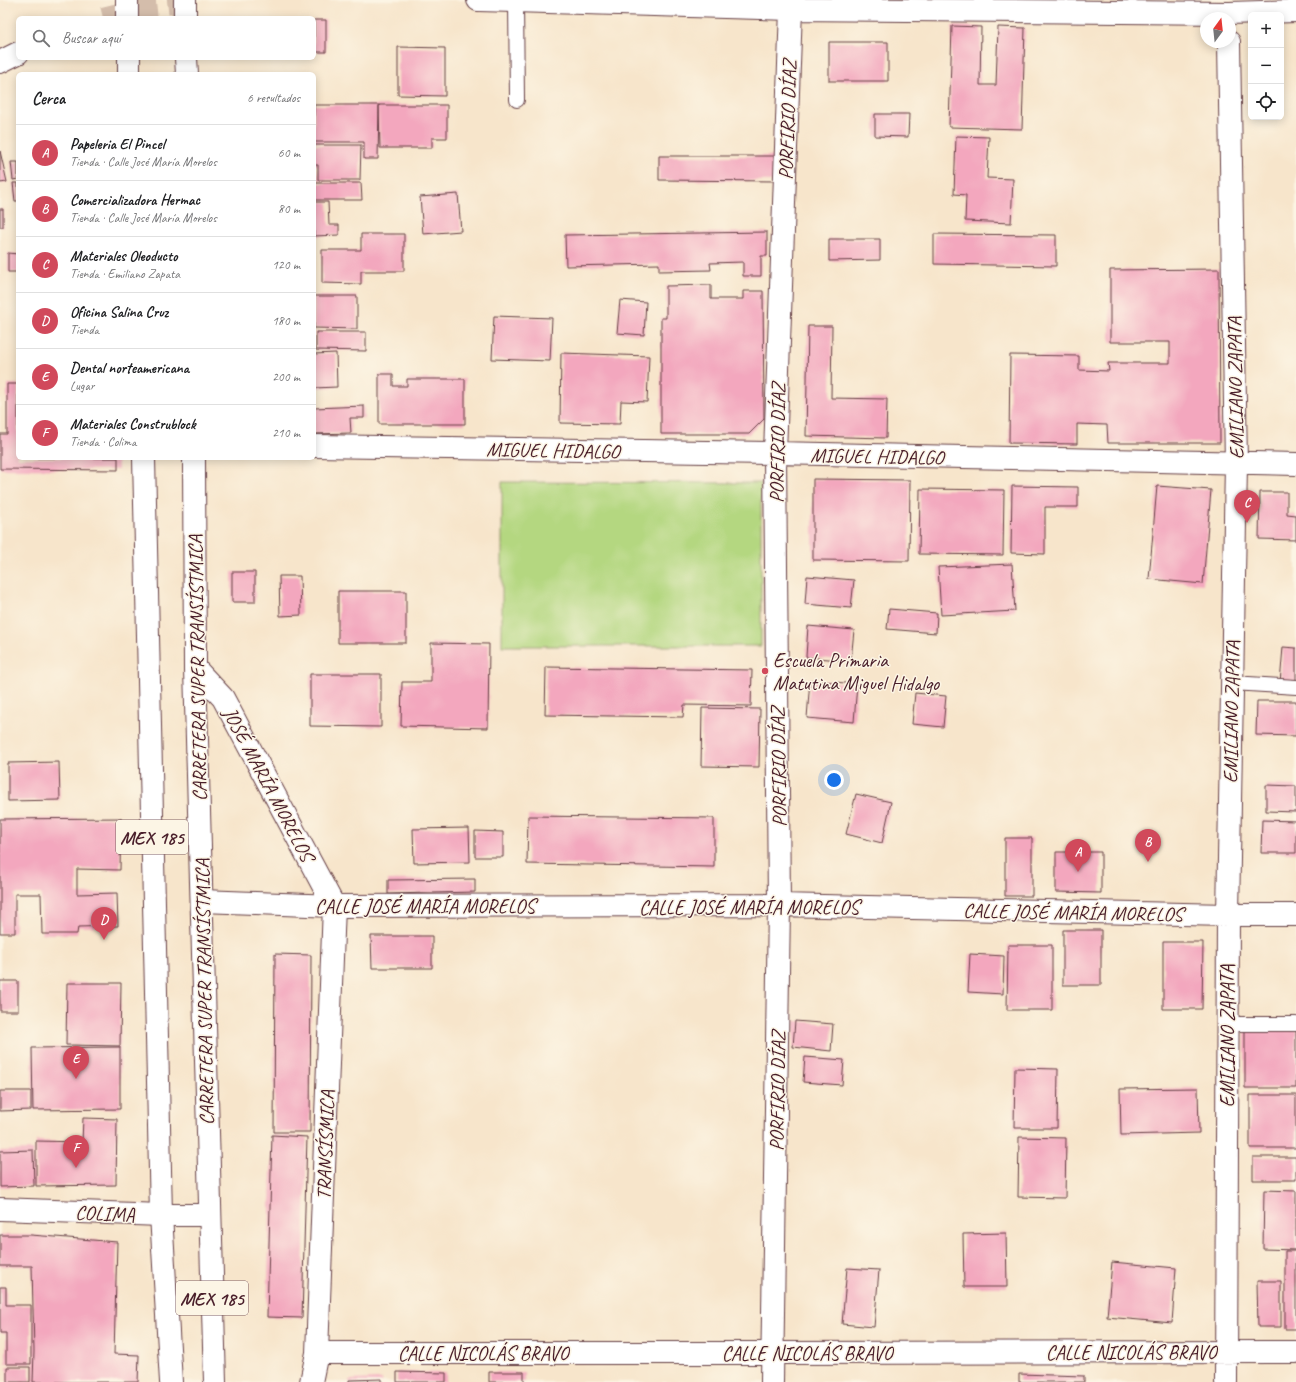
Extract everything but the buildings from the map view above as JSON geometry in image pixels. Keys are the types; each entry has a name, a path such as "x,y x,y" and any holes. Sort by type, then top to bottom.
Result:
{"street":[{"path":"127,0 127,16"},
{"path":"185,0 185,16"},
{"path":"478,0 791,9 1200,15"},
{"path":"1236,13 1265,6 1296,11"},
{"name":"PORFIRIO DÍAZ","path":"772,1382 780,905 775,453 791,9"},
{"name":"EMILIANO ZAPATA","path":"1226,1382 1228,915 1236,464 1229,48"},
{"path":"0,62 16,54"},
{"path":"129,60 129,72"},
{"path":"186,60 187,72"},
{"name":"MIGUEL HIDALGO","path":"316,446 775,453 1236,464 1296,464"},
{"name":"MEX 185","path":"144,460 161,1215 171,1382"},
{"name":"CARRETERA SUPER TRANSÍSTMICA","path":"194,460 195,668 209,1215 215,1382"},
{"name":"JOSÉ MARÍA MORELOS","path":"195,668 223,698 334,906"},
{"name":"CALLE JOSÉ MARÍA MORELOS","path":"202,901 334,906 780,905 1228,915 1296,915"},
{"name":"TRANSÍSMICA","path":"311,1382 317,1353 334,906"},
{"name":"COLIMA","path":"0,1209 161,1215 209,1215"},
{"name":"CALLE NICOLÁS BRAVO","path":"317,1353 1296,1352"}],"lane":[{"path":"516,1 517,100"},
{"path":"1232,683 1296,687"},
{"path":"1227,1024 1296,1024"}],"green space":[{"path":"502,482 761,483 761,646 502,646"}],"tunnel":[{"path":"111,16 155,5 200,0"}],"place":[{"name":"Materiales Oleoducto","path":"1247,523"},
{"name":"Escuela Primaria Matutina Miguel Hidalgo","path":"765,671"},
{"name":"Comercializadora Hermac","path":"1148,862"},
{"name":"Papeleria El Pincel","path":"1078,872"},
{"name":"Oficina Salina Cruz","path":"104,940"},
{"name":"Dental norteamericana","path":"76,1079"},
{"name":"Materiales Construblock","path":"76,1168"}]}
